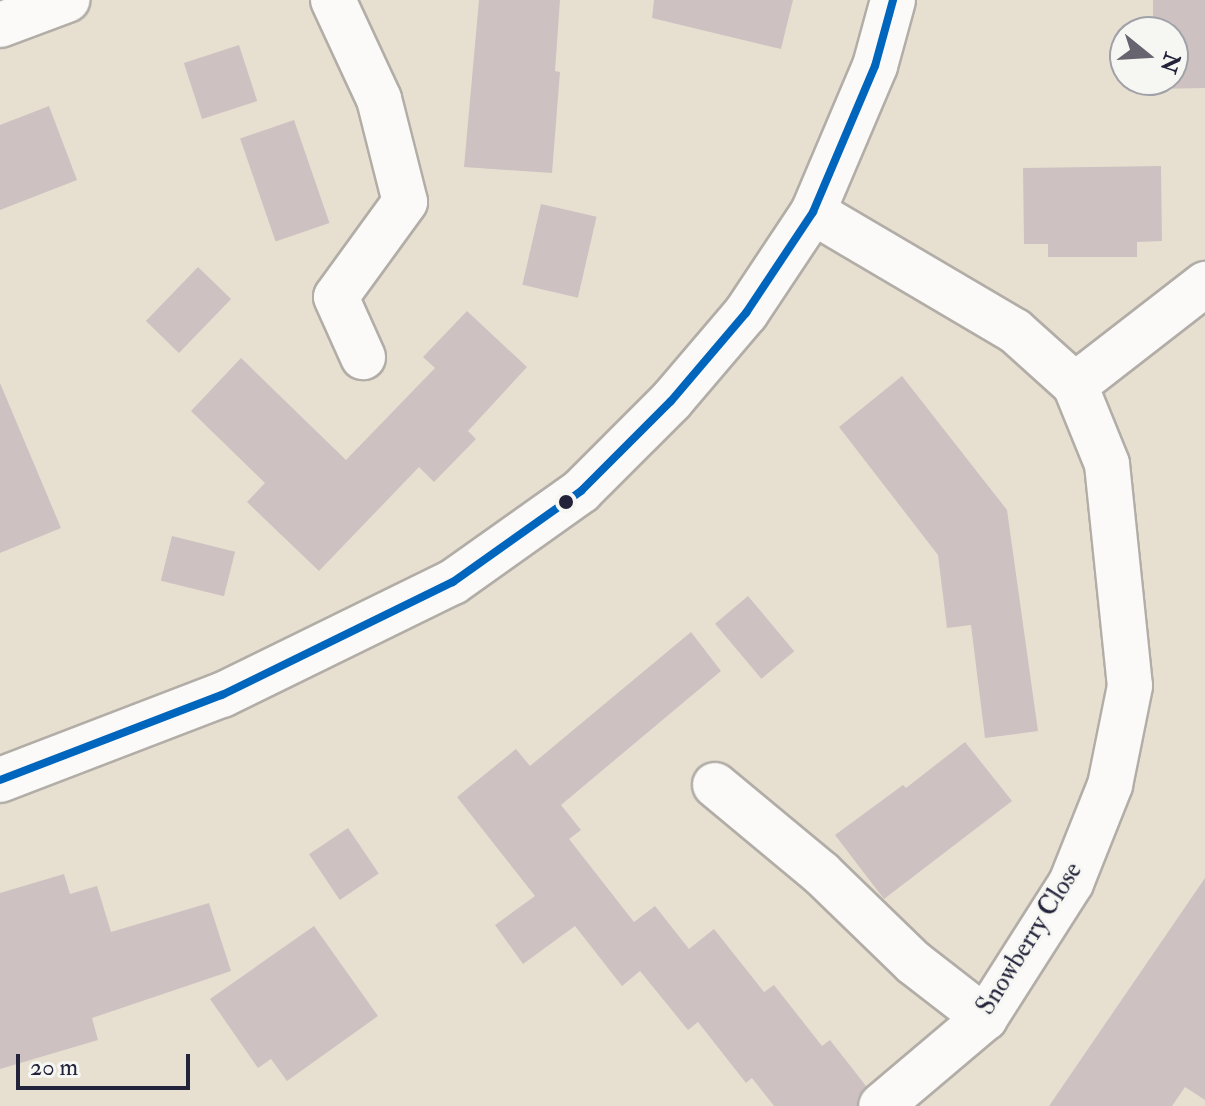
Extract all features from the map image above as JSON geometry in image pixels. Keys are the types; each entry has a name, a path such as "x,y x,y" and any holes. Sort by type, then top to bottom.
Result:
{"street":[{"path":"0,25 67,0"},
{"path":"333,0 379,99 405,202 336,297 363,357"},
{"path":"0,780 222,695 453,582 581,491 671,401 746,313 813,212 875,66 893,0"},
{"name":"Snowberry Close","path":"813,212 1015,331 1075,385 1107,464 1130,686 1110,785 1071,883 985,1018 881,1106"},
{"path":"1075,385 1205,284"},
{"path":"715,785 821,873 914,963 985,1018"}],"building":[{"path":"479,0 560,0 555,71 560,72 552,173 464,167"},
{"path":"654,0 793,0 781,49 652,18"},
{"path":"1153,0 1205,0 1205,88 1189,88 1189,16 1153,16"},
{"path":"239,45 257,101 202,119 184,63"},
{"path":"49,106 77,180 0,210 0,125"},
{"path":"294,120 329,223 276,242 240,139"},
{"path":"1161,166 1162,241 1137,242 1137,257 1048,257 1048,244 1024,244 1023,168"},
{"path":"541,204 597,217 578,298 522,285"},
{"path":"198,267 231,299 179,353 146,321"},
{"path":"467,311 527,367 468,431 476,439 434,482 419,467 319,571 247,502 265,483 191,411 241,358 346,460 435,368 423,357"},
{"path":"902,376 1007,510 1038,731 985,738 971,625 947,628 938,555 839,427"},
{"path":"0,383 61,528 0,553"},
{"path":"172,536 235,552 224,596 161,581"},
{"path":"748,596 794,651 761,679 715,624"},
{"path":"691,632 721,671 561,805 581,830 569,839 634,922 655,906 689,949 714,929 764,992 774,985 822,1046 830,1040 866,1086 858,1097 857,1106 774,1106 752,1078 746,1083 698,1022 688,1030 640,971 622,986 575,926 523,964 495,925 535,896 457,797 516,749 530,766"},
{"path":"965,742 1012,801 884,899 835,835 903,785 906,788"},
{"path":"348,828 379,874 340,900 309,854"},
{"path":"64,874 70,894 97,886 111,932 209,903 231,971 92,1018 98,1040 0,1069 0,893"},
{"path":"1205,878 1205,1100 1185,1087 1172,1106 1049,1106"},
{"path":"314,926 378,1016 287,1081 271,1059 258,1068 210,999"}],"transit line":[{"path":"0,780 222,695 453,582 581,491 671,401 746,313 813,212 875,66 893,0"}]}
